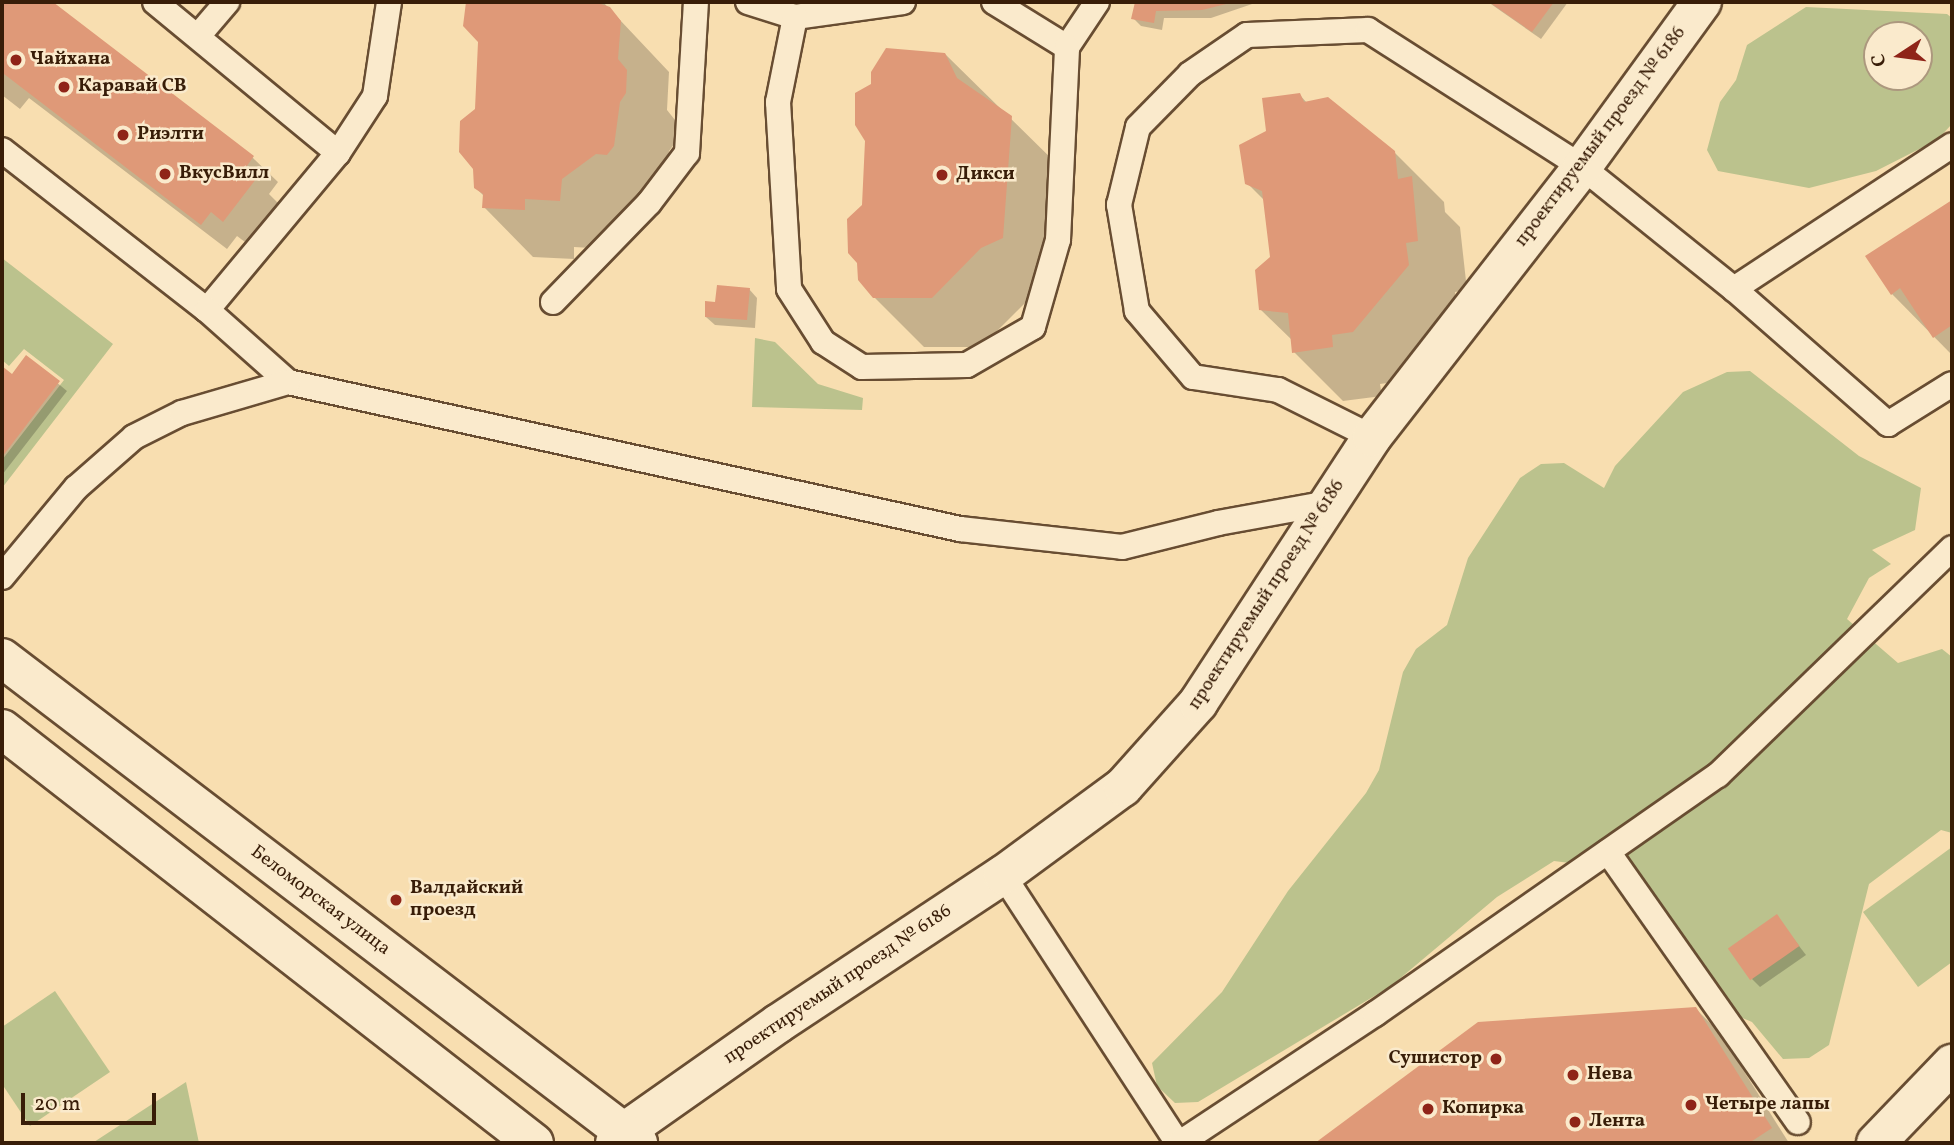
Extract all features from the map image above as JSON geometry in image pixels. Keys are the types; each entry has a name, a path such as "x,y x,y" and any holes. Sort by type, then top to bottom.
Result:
{"street":[{"name":"проектируемый проезд № 6186","path":"626,1140 779,1023 1003,875 1124,787 1198,704 1372,437 1582,167 1702,2"},
{"name":"Беломорская улица","path":"2,658 626,1140"},
{"path":"2,729 534,1143"},
{"path":"1876,1143 1952,1063"},
{"path":"486,1105 514,1143"}],"lane":[{"path":"155,2 338,153"},
{"path":"198,36 227,2"},
{"path":"207,310 338,153 375,96 389,2"},
{"path":"553,302 649,203 687,152 696,2"},
{"path":"748,2 795,17 903,2"},
{"path":"994,2 1067,47"},
{"path":"795,17 778,102 789,289 823,342 862,367 967,365 1033,327 1058,240 1067,47 1097,2"},
{"path":"1372,437 1278,390 1193,377 1137,311 1118,205 1138,127 1190,74 1247,36 1368,30 1582,167 1734,289 1888,424 1952,384"},
{"path":"1734,289 1952,145"},
{"path":"2,150 207,310 288,382"},
{"path":"2,577 75,488 134,438 183,413 288,382 973,531 1122,547 1218,523 1328,503"},
{"path":"1003,875 1179,1143 1375,1014 1718,775 1952,548"},
{"path":"1608,852 1798,1122"}],"green space":[{"path":"1806,7 1947,14 1952,18 1952,124 1937,140 1876,171 1809,188 1718,171 1707,150 1720,102 1736,80 1747,45"},
{"path":"2,258 113,344 2,488 2,460 64,380 24,349 9,366 2,360"},
{"path":"755,338 775,342 818,384 863,398 862,410 752,407"},
{"path":"1750,371 1859,456 1921,488 1915,530 1872,550 1891,564 1869,578 1847,619 1898,663 1942,649 1952,657 1952,833 1941,830 1869,884 1829,1045 1809,1058 1783,1059 1752,1022 1709,1004 1617,869 1554,861 1497,897 1391,986 1198,1102 1175,1103 1157,1086 1152,1063 1222,992 1288,891 1366,793 1379,770 1403,672 1416,649 1447,625 1468,558 1520,478 1541,464 1564,463 1604,488 1615,466 1683,392 1727,372"},
{"path":"1952,847 1952,962 1918,987 1863,912"},
{"path":"55,991 110,1072 30,1126 2,1084 2,1027"},
{"path":"186,1082 199,1143 94,1142"}],"building":[{"path":"2,2 53,2 254,156 244,170 256,179 223,222 211,212 201,225 4,74 2,77"},
{"path":"466,2 595,2 610,7 621,21 618,59 627,70 626,93 620,102 614,146 607,155 596,154 562,179 560,201 525,199 525,210 482,208 483,194 474,188 473,169 459,152 460,121 475,109 478,42 463,26"},
{"path":"1135,2 1230,3 1202,10 1156,11 1154,23 1131,19"},
{"path":"1489,2 1554,2 1532,32"},
{"path":"886,48 945,53 957,78 1012,116 1003,238 981,248 932,298 873,298 858,280 857,263 848,253 847,219 862,205 865,141 855,125 855,93 871,84 871,72"},
{"path":"1300,93 1304,102 1328,97 1395,151 1398,179 1412,176 1418,241 1406,243 1409,265 1353,332 1332,335 1333,347 1292,353 1288,313 1259,310 1255,270 1270,257 1262,191 1245,184 1239,145 1266,131 1262,98"},
{"path":"1952,200 1952,325 1933,338 1900,288 1891,295 1865,256"},
{"path":"717,285 750,288 747,320 705,317 705,301 715,302"},
{"path":"26,355 60,381 2,457 2,366 12,374"},
{"path":"1777,914 1799,946 1750,980 1728,948"},
{"name":"Нева","path":"1696,1007 1772,1128 1749,1143 1315,1143 1478,1022"}],"place":[{"name":"Чайхана","path":"16,60"},
{"name":"Каравай СВ","path":"64,87"},
{"name":"Риэлти","path":"123,135"},
{"name":"ВкусВилл","path":"165,174"},
{"name":"Дикси","path":"942,175"},
{"name":"Валдайский проезд","path":"396,900"},
{"name":"Сушистор","path":"1496,1059"},
{"name":"Нева","path":"1573,1075"},
{"name":"Четыре лапы","path":"1691,1105"},
{"name":"Копирка","path":"1428,1109"},
{"name":"Лента","path":"1575,1122"}]}
